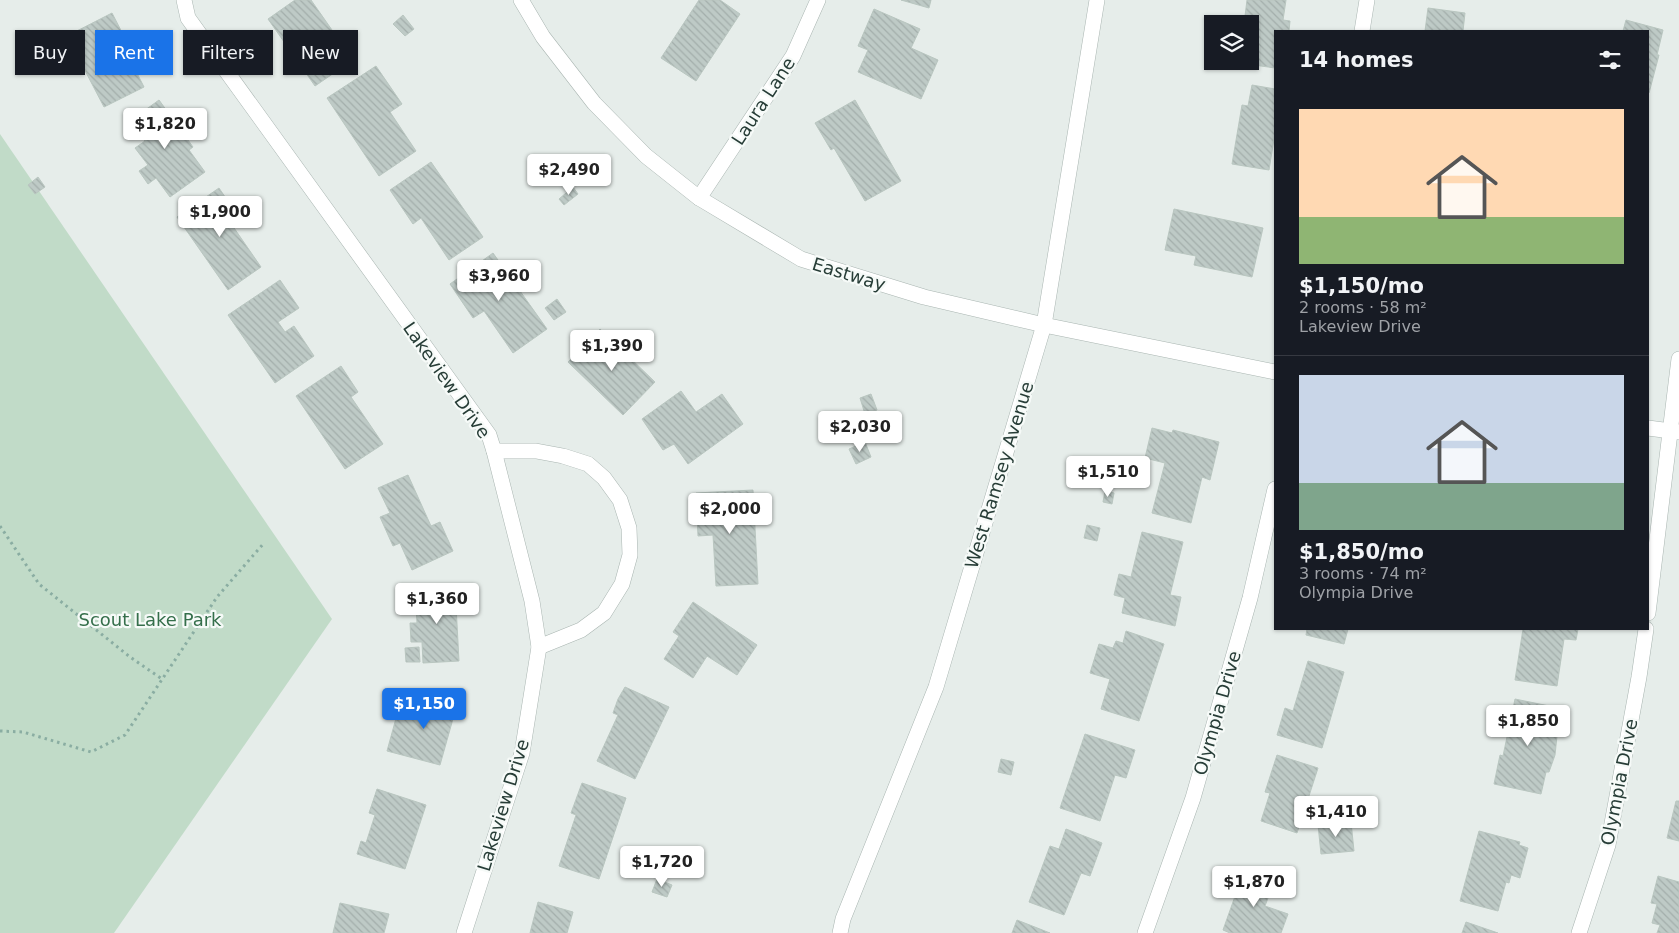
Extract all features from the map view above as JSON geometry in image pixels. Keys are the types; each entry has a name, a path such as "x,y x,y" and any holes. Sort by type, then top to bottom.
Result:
{"street":[{"name":"Lakeview Drive","path":"184,0 188,18 488,435 494,451 532,601 539,648 522,753 464,933"},
{"name":"Eastway","path":"521,0 543,37 594,103 646,156 699,198 801,259 924,297 1044,325 1274,372"},
{"name":"Laura Lane","path":"699,198 793,56 818,0"},
{"name":"West Ramsey Avenue","path":"840,933 843,919 936,687 1044,325 1097,0"},
{"path":"1362,30 1366,0"},
{"path":"1649,606 1675,432 1679,359"},
{"path":"1649,428 1675,432"},
{"path":"494,451 536,451 563,456 588,464 604,478 620,500 629,528 630,555 622,584 604,613 581,630 539,648"},
{"name":"Olympia Drive","path":"1145,933 1193,798 1250,598 1274,493"},
{"name":"Olympia Drive","path":"1579,933 1608,845 1640,677 1646,630"}],"path":[{"path":"0,526 39,584 162,679"},
{"path":"0,731 23,732 91,752 125,735 217,597 264,543"}],"green space":[{"name":"Scout Lake Park","path":"0,134 332,619 114,933 0,933"}],"building":[{"path":"295,0 311,0 332,30 283,30 283,40 268,19"},
{"path":"699,0 720,0 740,14 696,81 661,58"},
{"path":"901,0 931,0 929,8"},
{"path":"1247,0 1286,0 1283,20 1290,21 1289,30 1274,30 1274,68 1259,66 1259,15 1245,15"},
{"path":"1428,8 1465,13 1463,30 1425,30"},
{"path":"874,9 920,29 911,48 938,60 921,99 858,72 868,50 858,46"},
{"path":"112,13 121,30 95,30 95,75 138,75 144,87 104,107 85,71 85,30 79,30"},
{"path":"403,15 414,29 405,36 393,24"},
{"path":"1626,20 1663,30 1657,55 1659,55 1649,93 1649,30 1623,30"},
{"path":"376,66 402,104 390,112 416,151 379,176 327,98"},
{"path":"307,75 331,75 315,86"},
{"path":"1252,85 1274,89 1274,139 1269,170 1232,164 1242,105 1248,106"},
{"path":"159,100 193,147 189,150 205,172 170,197 156,178 148,184 139,171 148,165 135,148 145,141 130,121"},
{"path":"855,100 901,181 865,201 834,148 831,150 815,123"},
{"path":"431,162 483,237 449,260 421,218 413,224 390,190"},
{"path":"38,177 45,187 35,194 28,185"},
{"path":"573,187 578,194 564,205 559,199"},
{"path":"219,188 240,219 232,225 261,267 228,290 177,217"},
{"path":"1174,209 1263,228 1252,277 1194,265 1196,256 1165,250"},
{"path":"493,253 547,329 513,353 484,311 473,318 450,284"},
{"path":"280,280 299,308 278,322 285,332 294,326 314,356 275,383 228,315"},
{"path":"557,299 566,312 554,320 545,308"},
{"path":"600,329 655,382 623,415 568,362"},
{"path":"341,366 358,392 351,397 383,444 345,469 296,396"},
{"path":"681,391 696,412 722,394 743,424 688,464 674,444 663,450 642,419"},
{"path":"871,394 877,410 865,414 860,398"},
{"path":"1152,428 1172,433 1173,430 1219,442 1210,480 1202,477 1191,523 1152,513 1165,463 1145,458"},
{"path":"865,442 871,457 856,464 849,449"},
{"path":"408,475 431,526 440,522 453,551 412,570 400,543 393,546 380,517 390,513 378,488"},
{"path":"753,490 758,584 716,586 713,535 698,536 696,493"},
{"path":"1105,491 1114,493 1112,504 1103,502"},
{"path":"1087,525 1100,528 1097,541 1084,538"},
{"path":"1142,532 1183,542 1170,595 1181,597 1175,626 1122,613 1125,598 1114,595 1119,574 1131,577"},
{"path":"455,587 459,661 423,663 422,642 411,642 410,623 417,623 415,590"},
{"path":"693,602 757,645 737,675 707,656 693,678 664,659 679,636 673,632"},
{"path":"1307,630 1348,630 1344,644 1306,635"},
{"path":"1523,630 1578,630 1576,640 1564,639 1557,686 1515,680"},
{"path":"1126,631 1164,644 1139,721 1101,709 1110,679 1090,673 1099,644 1113,648 1116,641 1123,643"},
{"path":"419,647 420,662 406,662 405,648"},
{"path":"1308,661 1344,672 1322,748 1277,735 1285,708 1293,711"},
{"path":"625,687 669,707 635,779 597,761 618,715 613,713"},
{"path":"426,692 458,701 440,765 387,751 398,711 419,717"},
{"path":"1515,699 1559,708 1554,736 1557,736 1555,755 1549,772 1546,772 1541,794 1494,784 1500,755 1503,756"},
{"path":"1085,734 1135,750 1126,778 1115,775 1100,821 1060,808"},
{"path":"1277,755 1318,768 1297,833 1261,821 1270,793 1265,792"},
{"path":"1001,759 1014,762 1011,775 998,772"},
{"path":"582,783 626,798 599,879 559,866 576,815 571,813"},
{"path":"377,789 426,805 405,869 357,854 361,841 366,843 375,815 369,813"},
{"path":"1676,801 1679,801 1679,841 1667,838"},
{"path":"1351,822 1354,851 1321,854 1318,825"},
{"path":"1066,829 1102,843 1090,876 1081,873 1064,915 1029,902 1050,846 1059,849"},
{"path":"1479,831 1520,842 1519,845 1528,848 1520,878 1511,875 1509,883 1506,882 1498,911 1460,901"},
{"path":"1244,871 1274,882 1265,906 1288,914 1281,933 1230,933 1223,930"},
{"path":"1658,876 1679,882 1679,933 1657,933 1660,925 1652,923 1657,904 1651,903"},
{"path":"657,879 672,885 667,897 652,892"},
{"path":"538,902 573,912 567,933 530,933"},
{"path":"340,903 389,914 384,933 333,933"},
{"path":"1017,920 1050,933 1012,933"},
{"path":"1466,922 1498,933 1462,933"}]}
